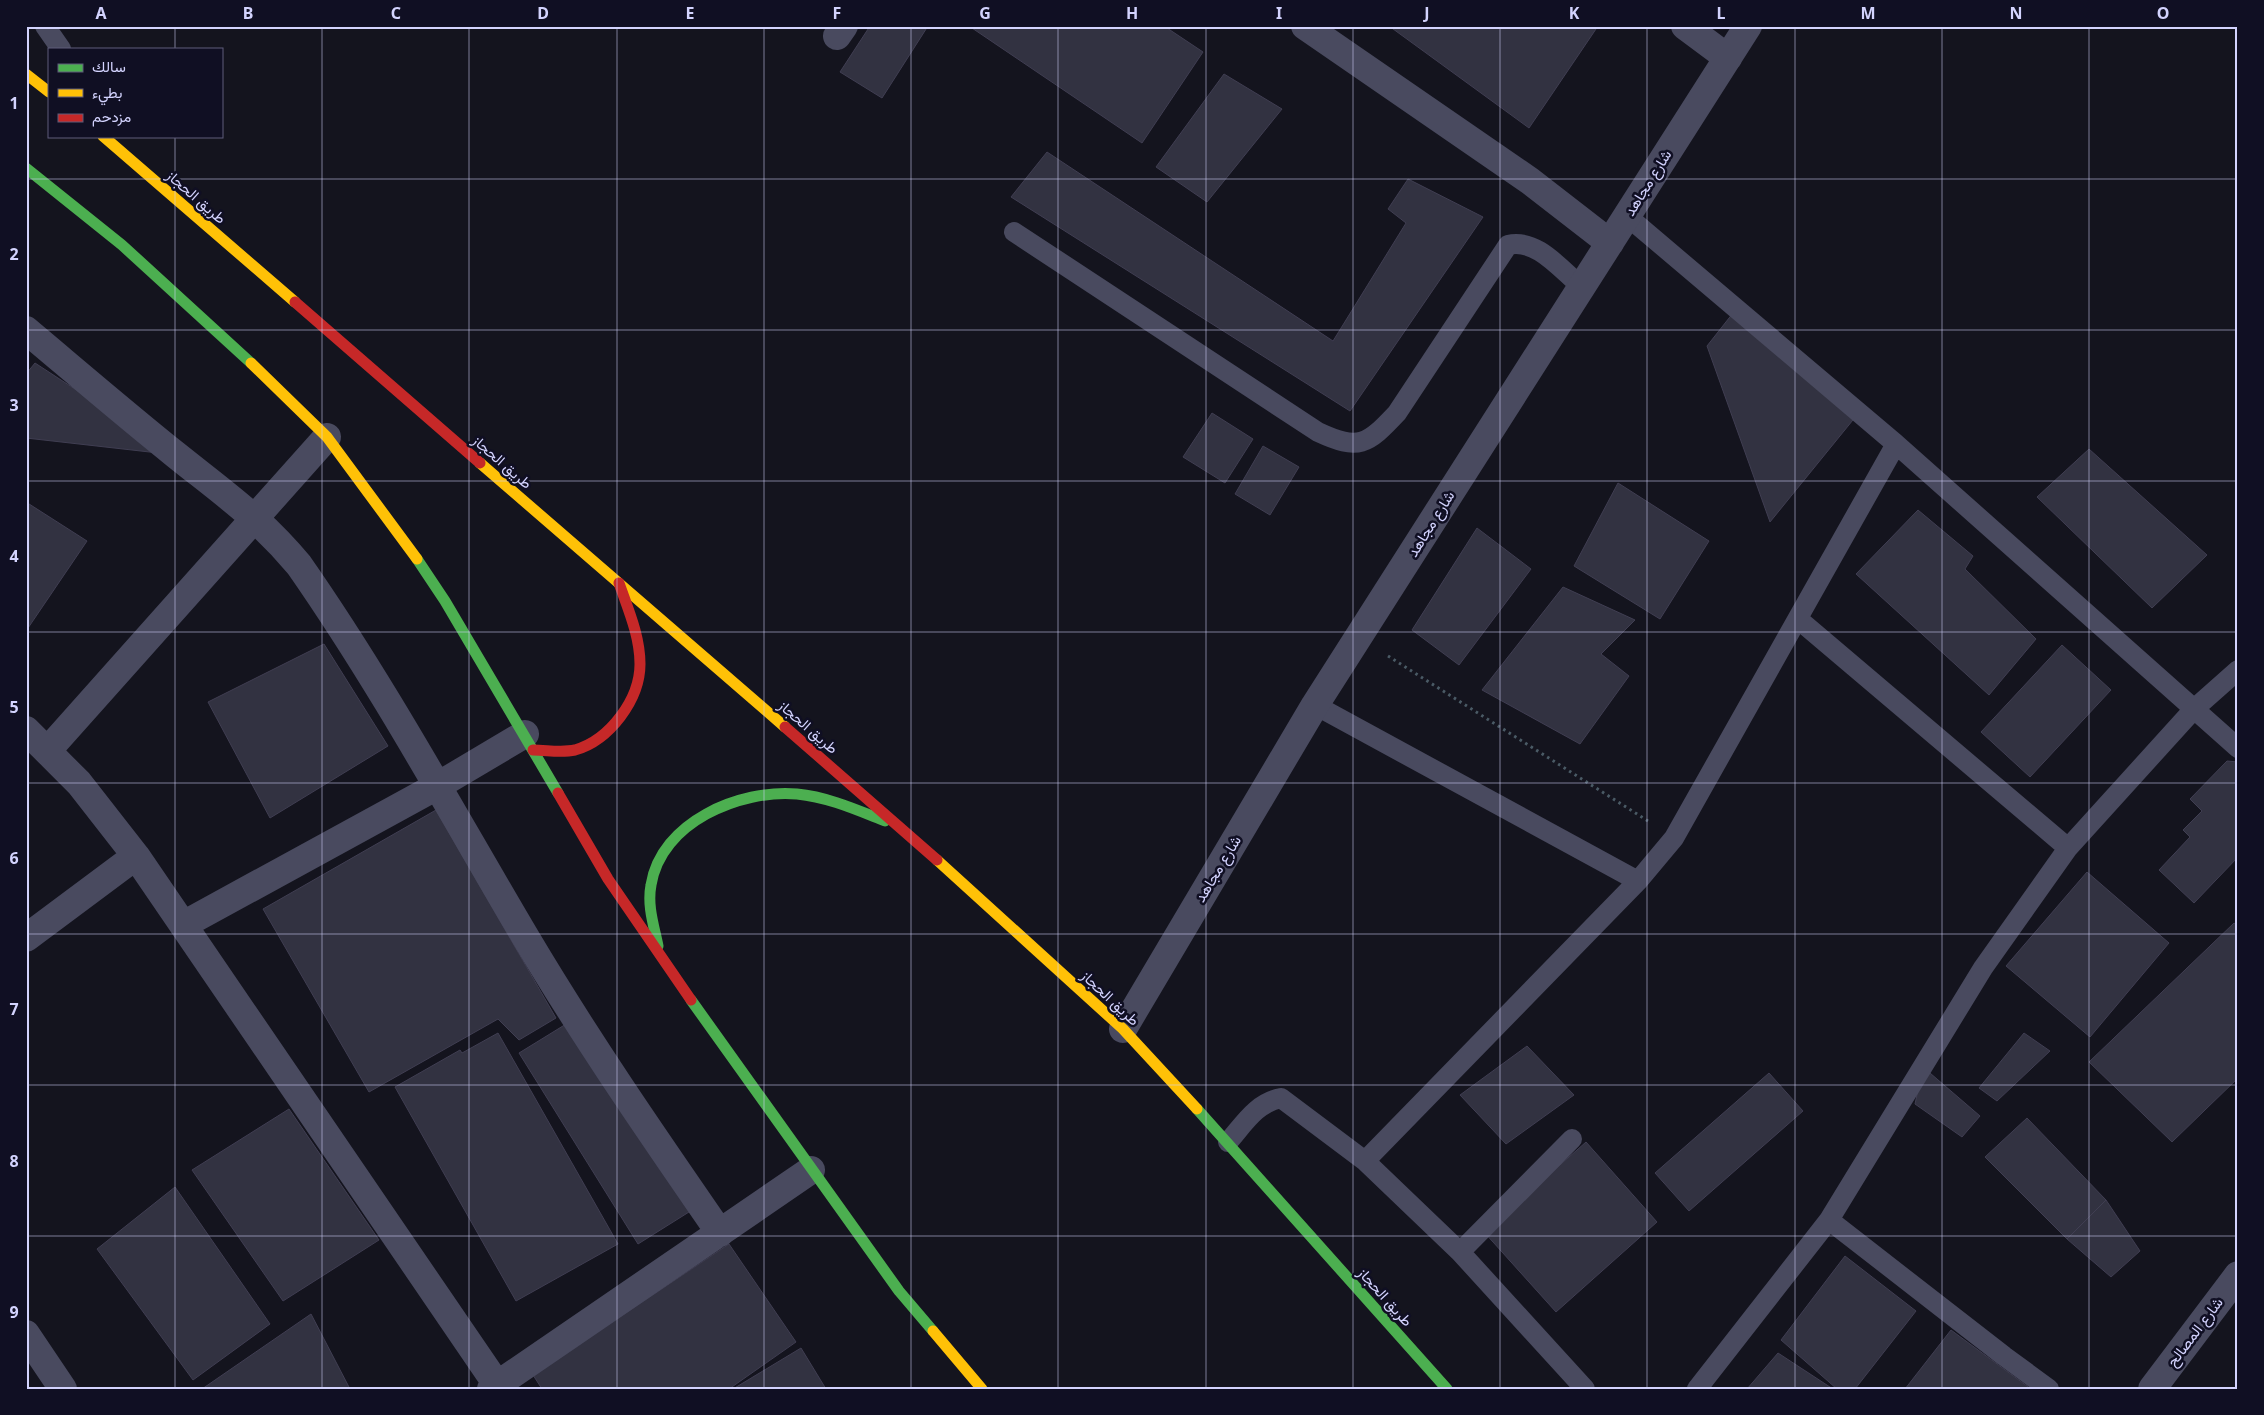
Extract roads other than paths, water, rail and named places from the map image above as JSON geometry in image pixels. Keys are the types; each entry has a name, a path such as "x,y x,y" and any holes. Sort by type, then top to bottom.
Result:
{"main road":[{"path":"26,74 48,91"},
{"name":"طريق الحجاز","path":"105,138 899,826 1123,1029 1228,1142 1447,1389"},
{"path":"26,168 122,245 213,326 327,437 397,529 434,585 529,742 608,879 661,959 899,1291 982,1389"},
{"path":"529,742 581,748 614,724 635,690 641,666 639,645 618,582"},
{"path":"661,959 649,902 652,879 666,850 681,833 706,813 735,800 765,794 797,794 899,826"}],"street":[{"path":"1305,26 1530,181 1610,243"},
{"path":"1685,26 1728,58"},
{"name":"شارع مجاهد","path":"1123,1029 1315,706 1748,26"},
{"path":"29,337 255,516 285,548 312,583 439,785 572,1013 720,1233"},
{"path":"48,750 327,437"},
{"path":"26,730 80,783 136,856 496,1387 811,1170"},
{"path":"183,925 439,785 529,742"},
{"path":"26,938 136,856"},
{"name":"شارع المصالح","path":"2152,1389 2238,1276"},
{"path":"26,1334 63,1389"}],"lane":[{"path":"45,26 60,48"},
{"path":"1627,216 1896,444 2238,748"},
{"path":"1014,232 1318,432 1342,443 1361,442 1376,435 1397,413 1508,244 1519,242 1535,247 1582,287"},
{"path":"1365,1161 1638,881 1674,838 1896,444"},
{"path":"1798,619 2068,848"},
{"path":"1696,1389 1829,1220 1983,968 2068,848 2194,709 2238,670"},
{"path":"1315,706 1638,881"},
{"path":"1228,1142 1257,1108 1267,1101 1280,1098 1365,1161 1460,1252 1585,1389"},
{"path":"1460,1252 1572,1139"},
{"path":"1829,1220 2049,1389"}]}
